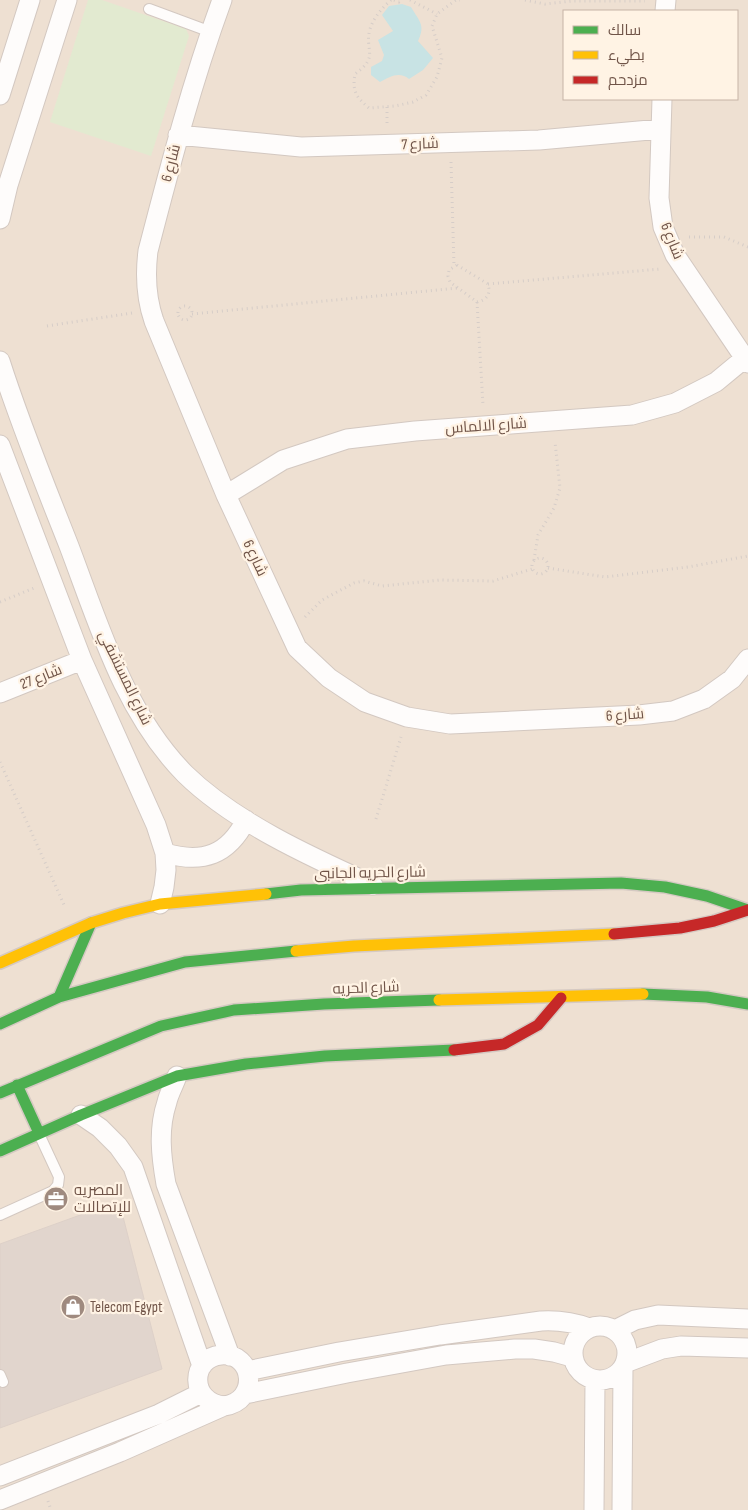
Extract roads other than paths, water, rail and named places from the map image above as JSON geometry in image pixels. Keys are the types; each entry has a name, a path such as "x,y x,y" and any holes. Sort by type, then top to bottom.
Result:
{"main road":[{"name":"شارع الحريه الجانبى","path":"0,963 91,923 123,912 160,904 302,890 621,882 665,887 707,896 748,910"},
{"path":"0,1024 59,997 185,962 264,953 354,946 620,934 680,928 714,921 748,910"},
{"path":"59,997 91,923"},
{"name":"شارع الحريه","path":"0,1093 161,1026 234,1010 324,1004 644,994 707,997 748,1004"},
{"path":"0,1151 81,1114 177,1076 246,1064 325,1056 466,1049 504,1044 538,1025 561,998"},
{"path":"17,1085 39,1133"}],"street":[{"path":"0,95 30,0"},
{"path":"0,219 8,185 67,0"},
{"name":"شارع 6","path":"222,0 178,136 148,251 146,270 150,310 226,495 297,648 328,678 366,702 406,717 450,724 639,715 672,711 704,699 732,679 748,659"},
{"name":"شارع 6","path":"662,100 659,198 663,227 674,255 747,361"},
{"name":"شارع 7","path":"178,136 301,147 539,140 661,129"},
{"name":"شارع المستشفي","path":"0,361 21,422 112,660 143,720 160,744 185,773 214,798 246,820 379,888"},
{"name":"شارع الالماس","path":"226,495 283,460 347,439 414,431 632,415 675,403 716,382 747,361"},
{"name":"شارع المستشفي","path":"0,445 82,660 156,824 165,853 166,870 160,904"},
{"name":"شارع 27","path":"0,693 82,660"},
{"path":"165,853 181,858 197,858 213,854 227,846 239,834 246,820"},
{"path":"177,1076 167,1102 161,1129 161,1156 166,1184 230,1356"},
{"path":"81,1114 100,1128 118,1146 133,1167 202,1366"},
{"path":"615,1330 635,1320 658,1315 748,1319"},
{"path":"247,1371 440,1334 541,1321 558,1320 574,1322 589,1328"},
{"path":"602,1326 615,1330 625,1341 627,1356 624,1365 619,1373 608,1380 595,1380 586,1377 575,1365 572,1357 572,1350 578,1336 589,1328 602,1326"},
{"path":"624,1365 662,1349 681,1346 748,1348"},
{"path":"245,1394 446,1355 534,1349 572,1357"},
{"path":"0,1500 120,1452 224,1406 236,1403 245,1394 249,1383 247,1371 237,1359 222,1355 207,1360 202,1366 199,1373 198,1387 205,1399 211,1403 224,1406"},
{"path":"622,1510 624,1365"},
{"path":"594,1510 595,1380"},
{"path":"0,1476 159,1414 201,1393"}],"lane":[{"path":"149,9 211,32"},
{"path":"0,1215 53,1191 58,1185 59,1177 39,1133"}],"water":[{"path":"402,4 411,7 419,20 421,31 418,41 433,58 423,70 409,79 398,75 380,82 371,75 371,67 382,61 384,55 378,40 393,31 382,15 389,6"}],"place":[{"name":"المصريه للإتصالات","path":"56,1199"},
{"name":"Telecom Egypt","path":"73,1307"}]}
